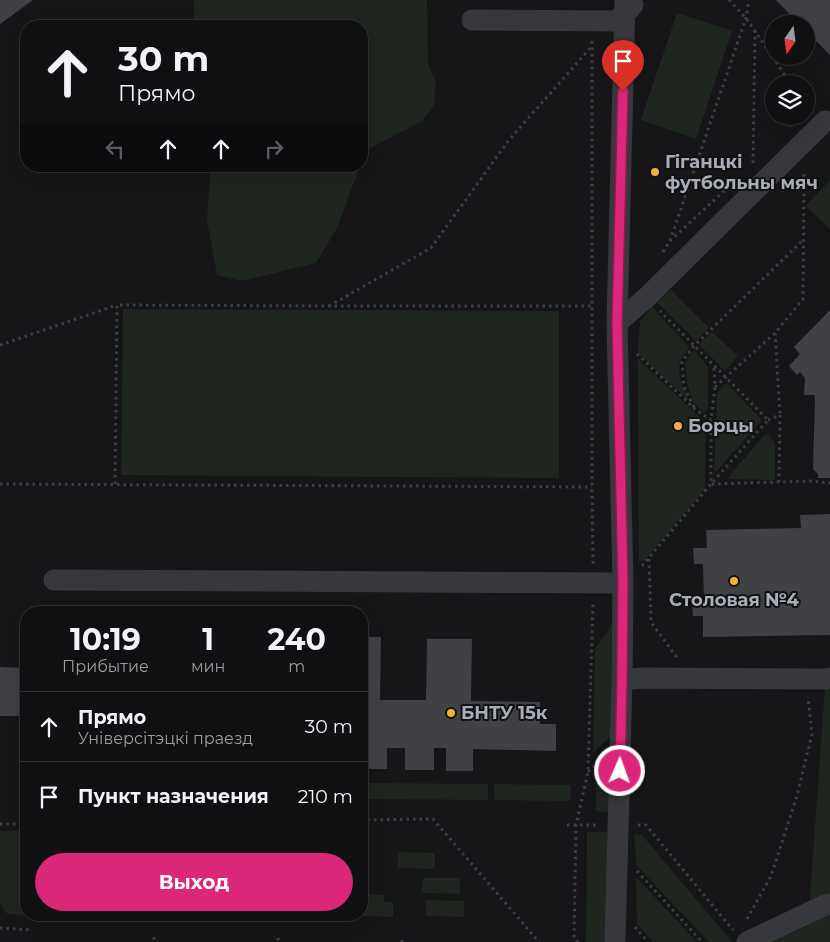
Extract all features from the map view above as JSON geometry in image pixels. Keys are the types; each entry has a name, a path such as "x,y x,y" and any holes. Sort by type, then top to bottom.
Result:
{"street":[{"path":"472,20 616,21 629,5"},
{"path":"615,942 624,825 623,582 617,323 629,5"},
{"path":"617,323 646,298 825,121"},
{"path":"54,580 623,582"},
{"path":"622,680 644,678 830,678"},
{"path":"743,935 830,904"}],"path":[{"path":"729,0 746,18 785,75"},
{"path":"670,241 746,18 749,0"},
{"path":"578,942 574,938 576,825 588,772 593,582 592,21"},
{"path":"753,163 754,31"},
{"path":"329,306 431,248 508,140 592,46"},
{"path":"785,130 790,125"},
{"path":"715,388 775,333 803,299 804,142"},
{"path":"746,169 760,156"},
{"path":"659,257 670,241 732,182"},
{"path":"696,410 684,386 682,362 694,346 803,240"},
{"path":"646,298 768,420"},
{"path":"0,345 117,305 593,306"},
{"path":"115,484 117,305"},
{"path":"775,333 780,415 779,482"},
{"path":"636,353 696,410 711,420"},
{"path":"711,484 711,420 715,388 714,367"},
{"path":"623,582 649,558 768,420 780,415"},
{"path":"711,484 811,481 830,483"},
{"path":"0,484 592,486"},
{"path":"649,558 651,622 692,679"},
{"path":"568,825 646,825 743,935 771,876 796,799 812,734 806,679"},
{"path":"368,820 433,819 539,942"},
{"path":"0,824 20,824"},
{"path":"631,866 702,942"},
{"path":"631,923 648,942"},
{"path":"0,928 31,930"}],"shaded area":[{"path":"194,0 427,0 428,64 436,82 434,105 422,121 368,149 368,20 194,20"},
{"path":"677,13 732,31 696,139 641,120"},
{"path":"211,172 358,172 337,228 316,263 241,281 217,275 207,220"},
{"path":"830,180 830,229 806,206"},
{"path":"671,290 709,328 696,341 657,302"},
{"path":"652,307 689,347 680,362 679,372 685,393 690,402 638,353 640,322"},
{"path":"123,309 559,311 559,478 121,475"},
{"path":"712,332 738,356 725,371 699,345"},
{"path":"694,350 708,367 708,409 704,413 693,402 687,383 685,363"},
{"path":"638,359 706,423 705,489 645,560 639,562"},
{"path":"726,383 762,420 714,474 717,393"},
{"path":"766,433 775,443 775,480 727,479"},
{"path":"612,624 611,736 593,753 595,649"},
{"path":"830,687 830,942 771,942 808,925 825,688"},
{"path":"612,753 613,813 596,811 596,766"},
{"path":"368,783 488,784 488,800 368,799"},
{"path":"494,784 571,785 570,801 495,800"},
{"path":"0,831 20,831 20,915 6,913 0,903"},
{"path":"587,832 607,832 608,942 586,942"},
{"path":"634,834 642,835 732,942 709,942 636,865"},
{"path":"398,852 435,853 435,869 398,868"},
{"path":"636,877 697,942 653,942 637,924"},
{"path":"423,878 460,878 460,894 422,893"},
{"path":"368,894 384,895 384,902 393,902 393,917 368,916"},
{"path":"426,900 464,901 464,917 426,916"}],"building":[{"path":"0,0 33,0 0,24"},
{"path":"776,0 830,0 830,55 815,40 815,15 790,15"},
{"path":"830,310 830,478 818,478 818,474 813,469 815,395 804,395 805,378 800,372 797,375 789,366 800,354 794,347"},
{"path":"830,514 830,635 703,637 703,616 693,616 692,598 704,598 703,564 694,564 693,548 707,548 706,530 801,528 800,515"},
{"name":"БНТУ 15к","path":"368,637 381,637 380,700 426,700 427,639 472,639 471,701 540,702 540,724 556,724 556,751 473,749 473,771 446,771 445,748 434,748 434,770 405,770 405,748 387,748 387,769 368,769"},
{"path":"0,667 20,668 20,716 0,716"}],"place":[{"name":"Гіганцкі футбольны мяч","path":"655,172"},
{"name":"Борцы","path":"678,426"},
{"name":"Столовая №4","path":"734,581"},
{"name":"БНТУ 15к","path":"451,713"}],"route":[{"path":"620,771 623,582 617,323 623,91"}]}
